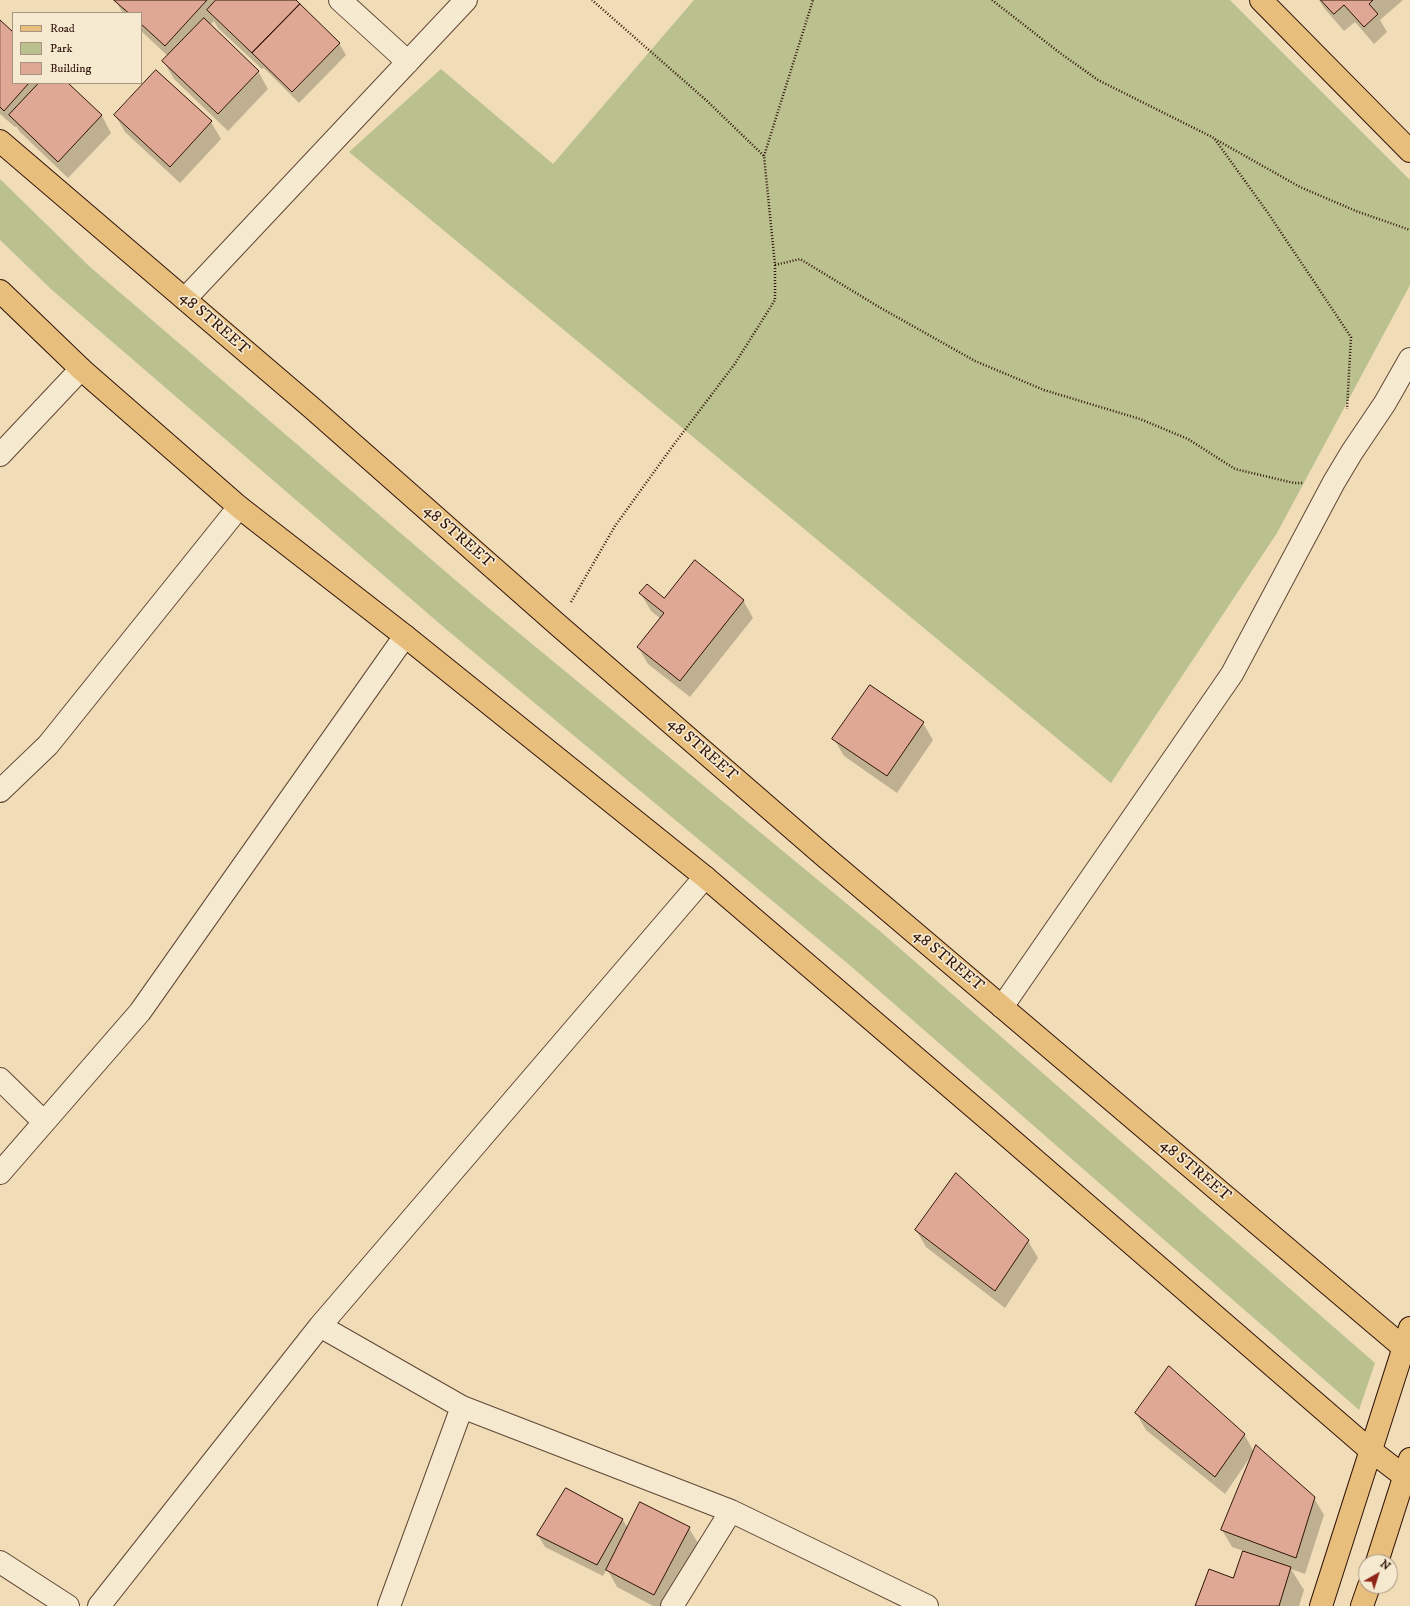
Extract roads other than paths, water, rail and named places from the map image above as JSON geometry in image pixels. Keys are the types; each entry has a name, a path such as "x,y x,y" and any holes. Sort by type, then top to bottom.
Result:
{"main road":[{"path":"1261,0 1410,151"},
{"name":"48 STREET","path":"0,141 312,408 558,625 823,855 1002,1007 1408,1343"},
{"path":"0,291 81,369 239,507 405,636 705,877 1370,1450 1407,1467 1380,1554"},
{"path":"1321,1606 1370,1450 1408,1343"},
{"path":"1362,1606 1366,1594"}],"street":[{"path":"340,0 408,62"},
{"path":"185,299 466,0"},
{"path":"1002,1007 1232,674 1334,482 1385,403 1410,359"},
{"path":"0,455 81,369"},
{"path":"0,791 48,745 239,507"},
{"path":"0,1173 140,1012 405,636"},
{"path":"99,1606 320,1326 705,877"},
{"path":"0,1079 44,1122"},
{"path":"320,1326 462,1407 731,1511 927,1606"},
{"path":"389,1606 462,1407"},
{"path":"672,1606 731,1511"},
{"path":"0,1562 68,1606"}]}
